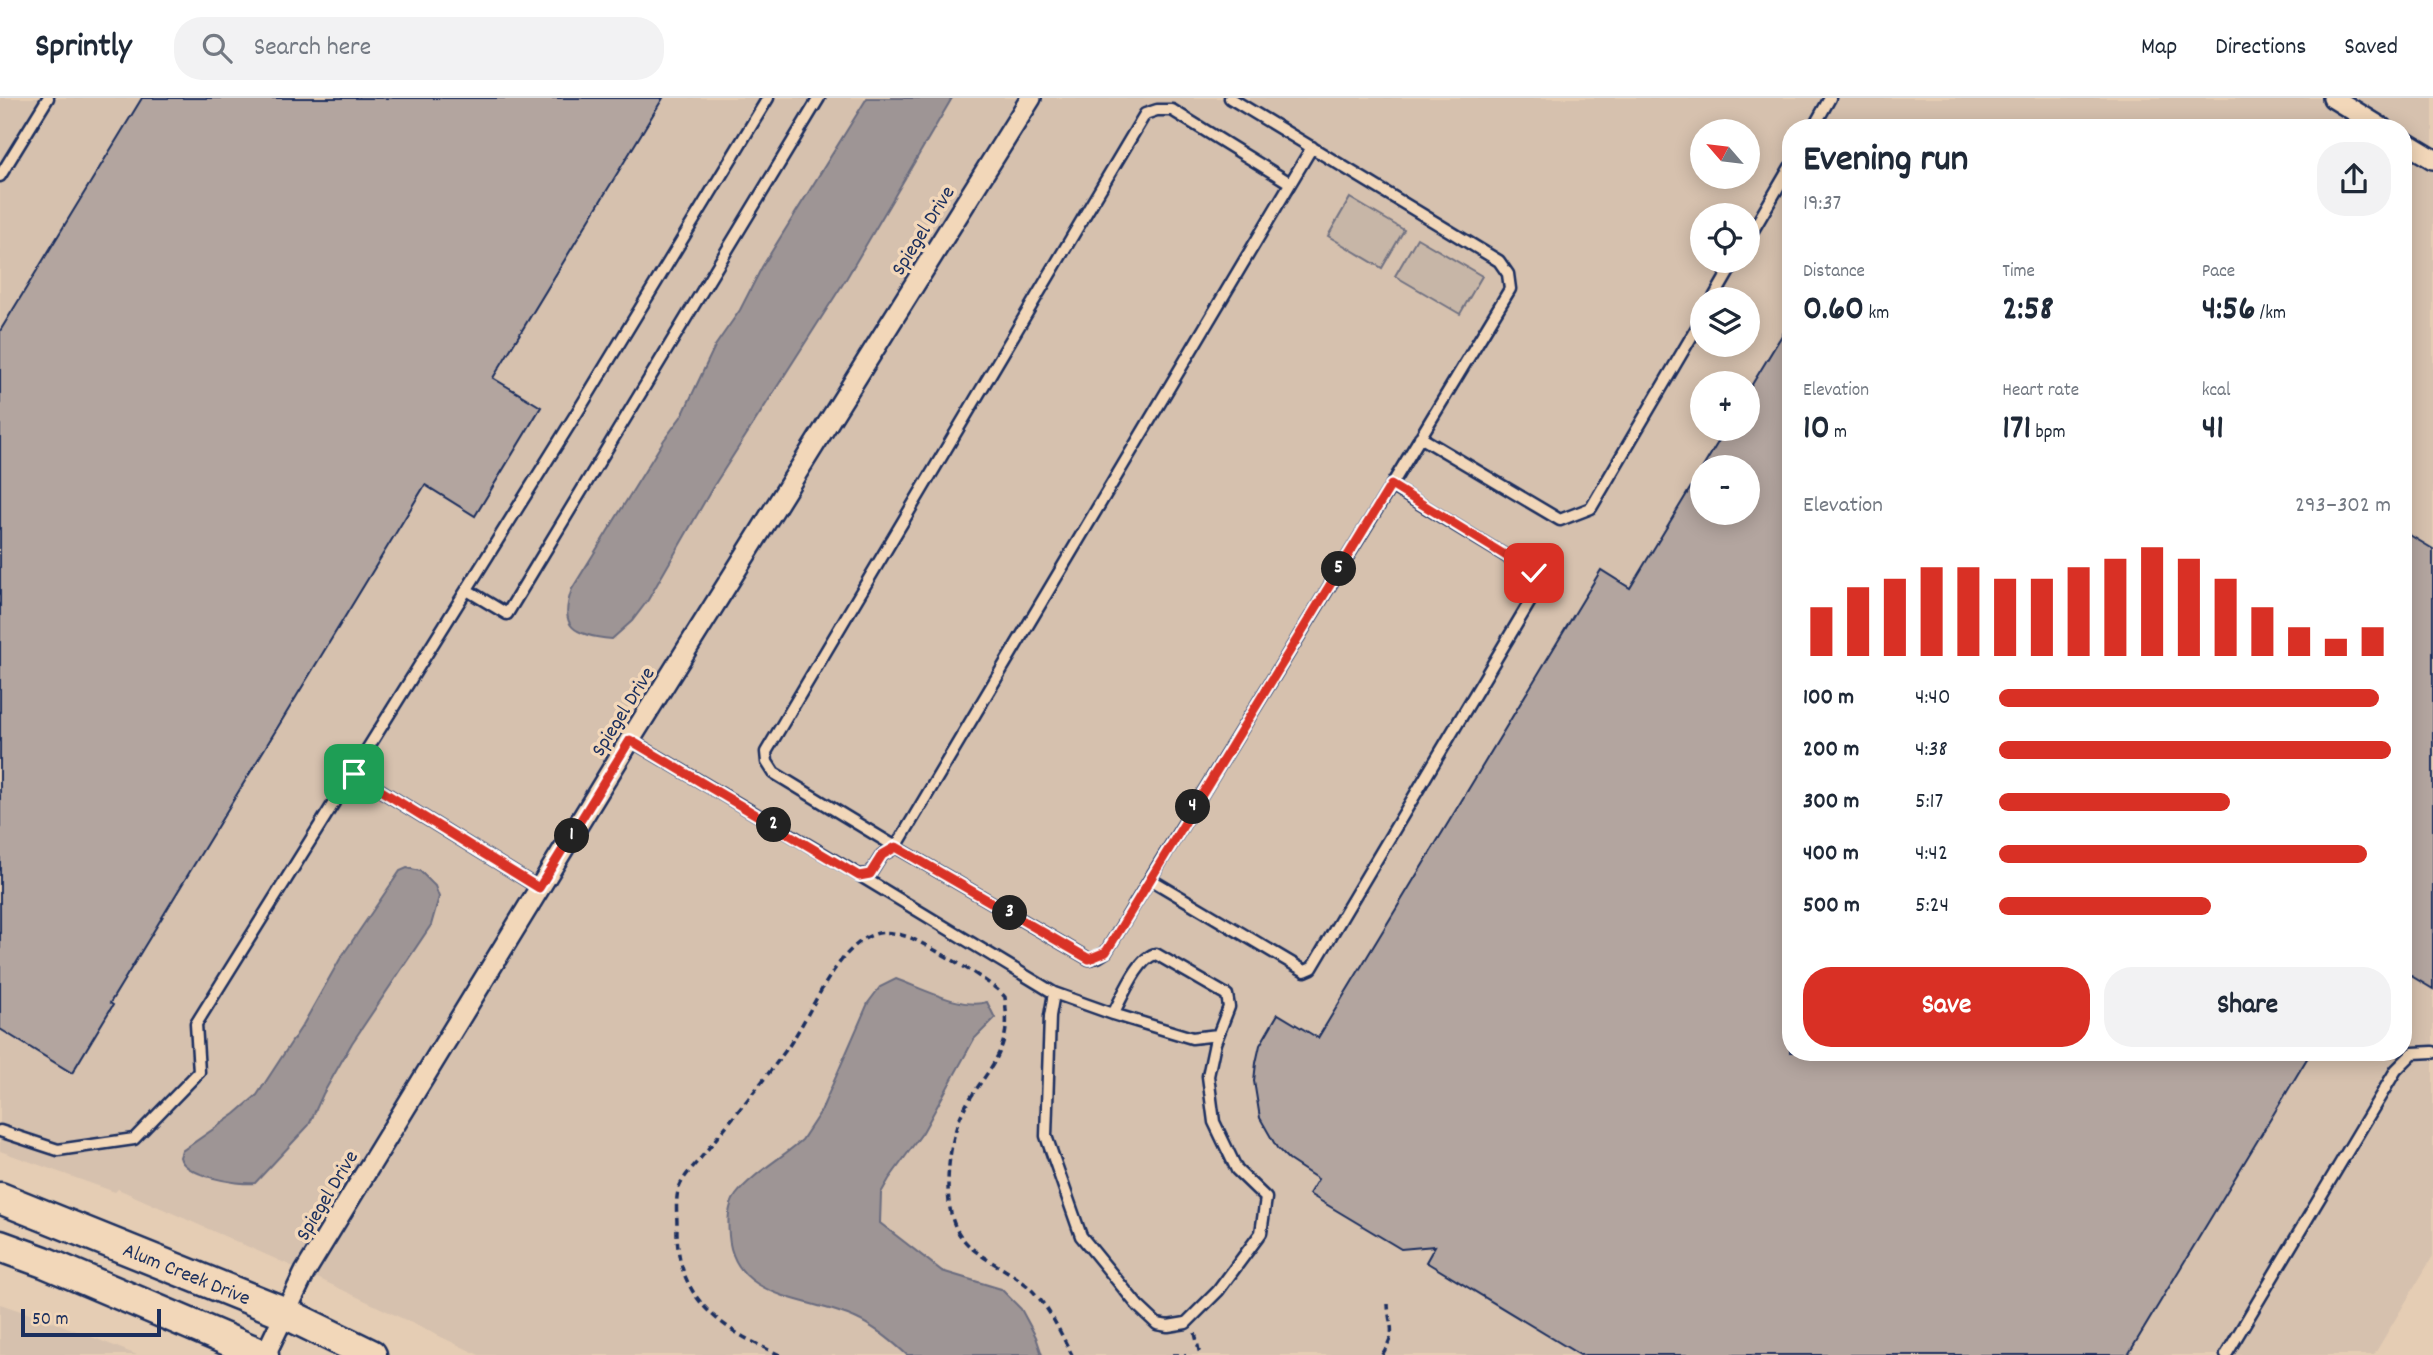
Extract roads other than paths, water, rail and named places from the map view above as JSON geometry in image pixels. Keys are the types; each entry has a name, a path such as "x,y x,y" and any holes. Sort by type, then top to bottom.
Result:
{"main road":[{"name":"Alum Creek Drive","path":"0,1198 283,1312 371,1355"},
{"path":"0,1246 264,1355"}],"street":[{"name":"Spiegel Drive","path":"264,1355 305,1272 539,888 1031,98"},
{"path":"2333,98 2367,119"},
{"path":"2412,146 2433,159"}],"lane":[{"path":"0,176 47,98"},
{"path":"0,1132 58,1150 134,1139 200,1072 196,1024 354,774 768,98"},
{"path":"467,590 507,614 819,98"},
{"path":"1230,98 1499,261 1508,274 1510,289 1106,952 1089,959 774,773 767,762 766,752 1144,114 1157,110 1172,110 1290,183"},
{"path":"1818,119 1830,98"},
{"path":"859,876 870,874 882,855 896,847 1311,147"},
{"path":"1760,218 1782,181"},
{"path":"1420,437 1560,520 1591,508 1690,339"},
{"path":"1150,879 1305,971 1312,968 1541,583 1534,573 1391,485"},
{"path":"630,740 1054,993 1192,1038 1218,1035"},
{"path":"354,774 539,888"},
{"path":"1054,993 1049,1016 1046,1136 1081,1236 1138,1306 1157,1324 1168,1326 1188,1321 1218,1291 1261,1233 1265,1198 1237,1170 1214,1122 1208,1076 1218,1035 1229,1007 1227,995 1156,954 1148,955 1113,1014"},
{"path":"2412,1054 2433,1052"},
{"path":"2226,1355 2396,1070 2405,1061"}]}
